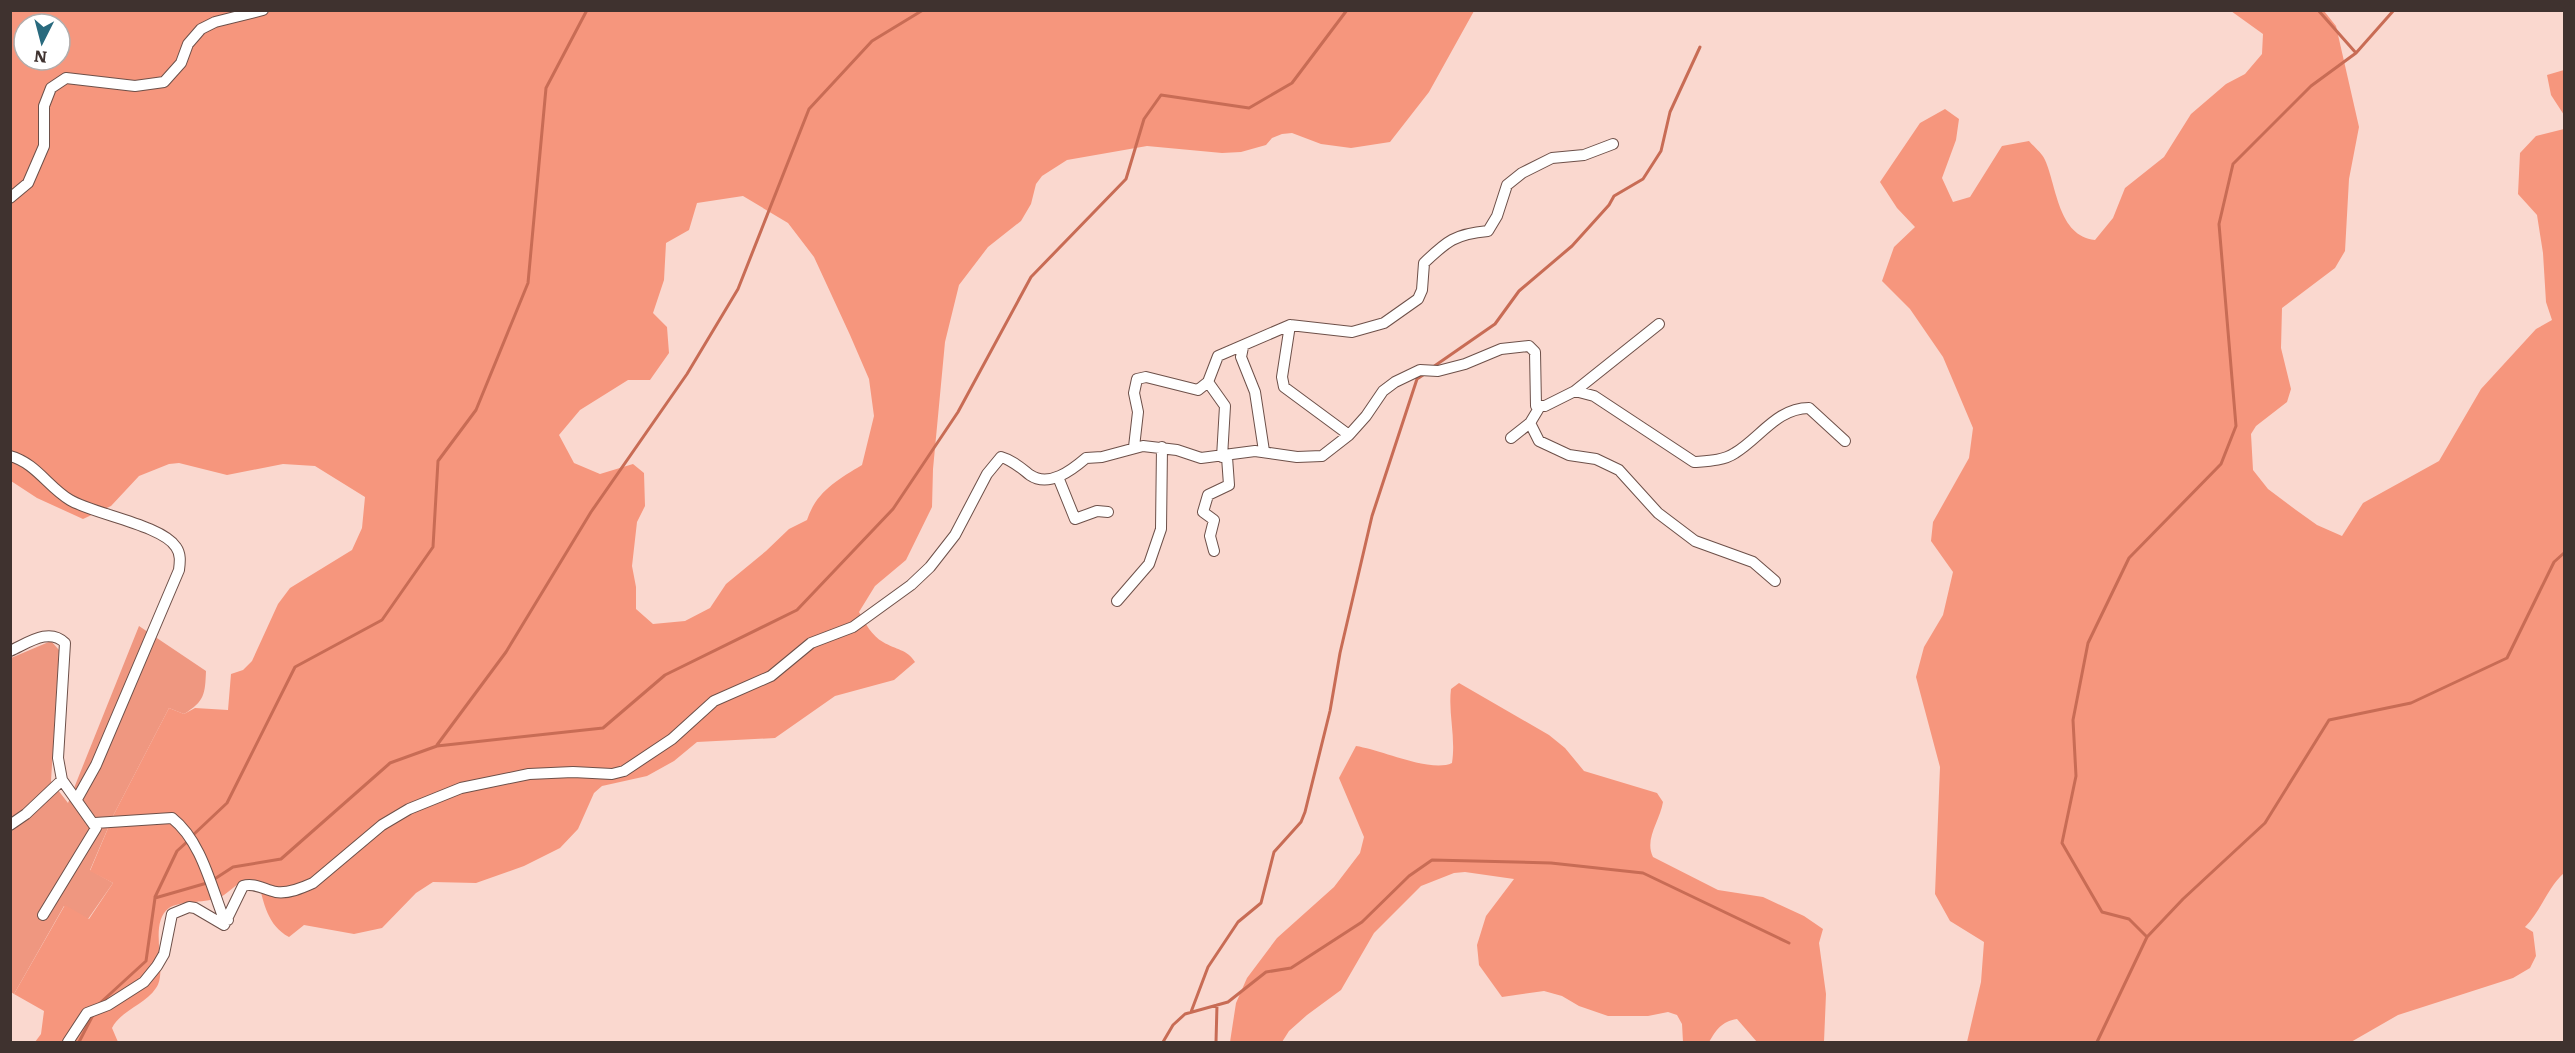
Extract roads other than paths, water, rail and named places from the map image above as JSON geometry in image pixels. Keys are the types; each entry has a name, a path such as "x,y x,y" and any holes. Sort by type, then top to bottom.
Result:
{"street":[{"path":"10,198 28,183 44,146 44,106 51,88 66,78 135,86 164,82 181,63 188,44 201,30 215,22 263,10"},
{"path":"1134,447 1138,412 1134,393 1137,379 1146,376 1198,390 1208,382 1218,356 1290,325 1352,332 1384,323 1418,298 1422,290 1424,263 1449,240 1463,233 1488,231 1497,216 1507,186 1522,173 1552,158 1584,155 1613,144"},
{"path":"1511,438 1530,423 1539,408 1575,391 1659,324"},
{"path":"1290,325 1282,377 1284,387 1349,435"},
{"path":"68,1042 87,1012 108,1005 144,982 164,954 172,914 176,911 193,907 221,925 226,924 236,896 243,886 251,885 277,892 302,888 313,882 382,825 409,809 461,788 529,774 573,772 612,774 624,771 672,739 714,701 771,676 811,643 853,627 911,585 930,567 954,534 987,474 1001,456 1037,479 1058,477 1072,470 1086,458 1102,457 1134,447 1162,447 1201,458 1264,451 1298,457 1322,456 1349,435 1383,392 1420,370 1438,370 1465,364 1501,349 1529,346 1535,352 1535,400 1539,408"},
{"path":"1243,347 1241,357 1255,392 1264,451"},
{"path":"1208,382 1225,406 1225,457 1229,485 1208,495 1203,512 1214,520 1210,536 1214,551"},
{"path":"1575,391 1594,396 1694,462 1714,461 1734,454 1780,416 1798,408 1809,408 1845,441"},
{"path":"1530,423 1539,441 1569,455 1596,459 1619,470 1658,513 1695,541 1753,562 1775,581"},
{"path":"1117,601 1149,564 1161,529 1162,447"},
{"path":"10,456 29,464 70,500 119,517 168,539 178,550 180,560 179,570 96,765 77,799"},
{"path":"1058,477 1075,519 1097,511 1108,512"},
{"path":"10,651 50,634 58,636 65,643 58,758 62,780 95,823 95,833 43,915"},
{"path":"10,825 26,814 62,780"},
{"path":"95,823 172,818 183,827 193,842 222,914 228,920"}],"waterway":[{"path":"192,836 227,803 295,667 382,620 433,547 438,461 476,410 528,283 546,88 587,10"},
{"path":"437,745 506,652 591,512 687,374 738,289 809,109 872,41 923,10"},
{"path":"213,880 233,867 281,859 390,763 437,746 603,728 665,675 797,610 893,509 958,412 1031,277 1126,179 1144,119 1161,95 1249,108 1292,83 1347,10"},
{"path":"2318,10 2356,53"},
{"path":"2147,937 2129,919 2102,912 2062,843 2076,776 2073,720 2088,643 2129,558 2221,464 2236,426 2219,224 2233,164 2311,86 2356,53 2394,10"},
{"path":"1433,367 1495,324 1519,291 1572,246 1609,205 1614,196 1643,179 1661,151 1670,112 1700,47"},
{"path":"1191,1012 1208,967 1238,922 1261,903 1274,852 1301,822 1305,812 1330,711 1340,653 1372,516 1417,379 1423,375"},
{"path":"2097,1042 2147,937 2183,899 2265,823 2329,720 2411,703 2507,658 2554,562 2564,553"},
{"path":"155,897 177,851 188,841"},
{"path":"1163,1042 1173,1025 1185,1014 1228,1002 1266,972 1291,968 1362,922 1409,876 1432,860 1551,863 1643,873 1789,943"},
{"path":"99,1004 146,961 155,898 207,883"},
{"path":"1216,1042 1217,1005"},
{"path":"79,1042 93,1015"}]}
